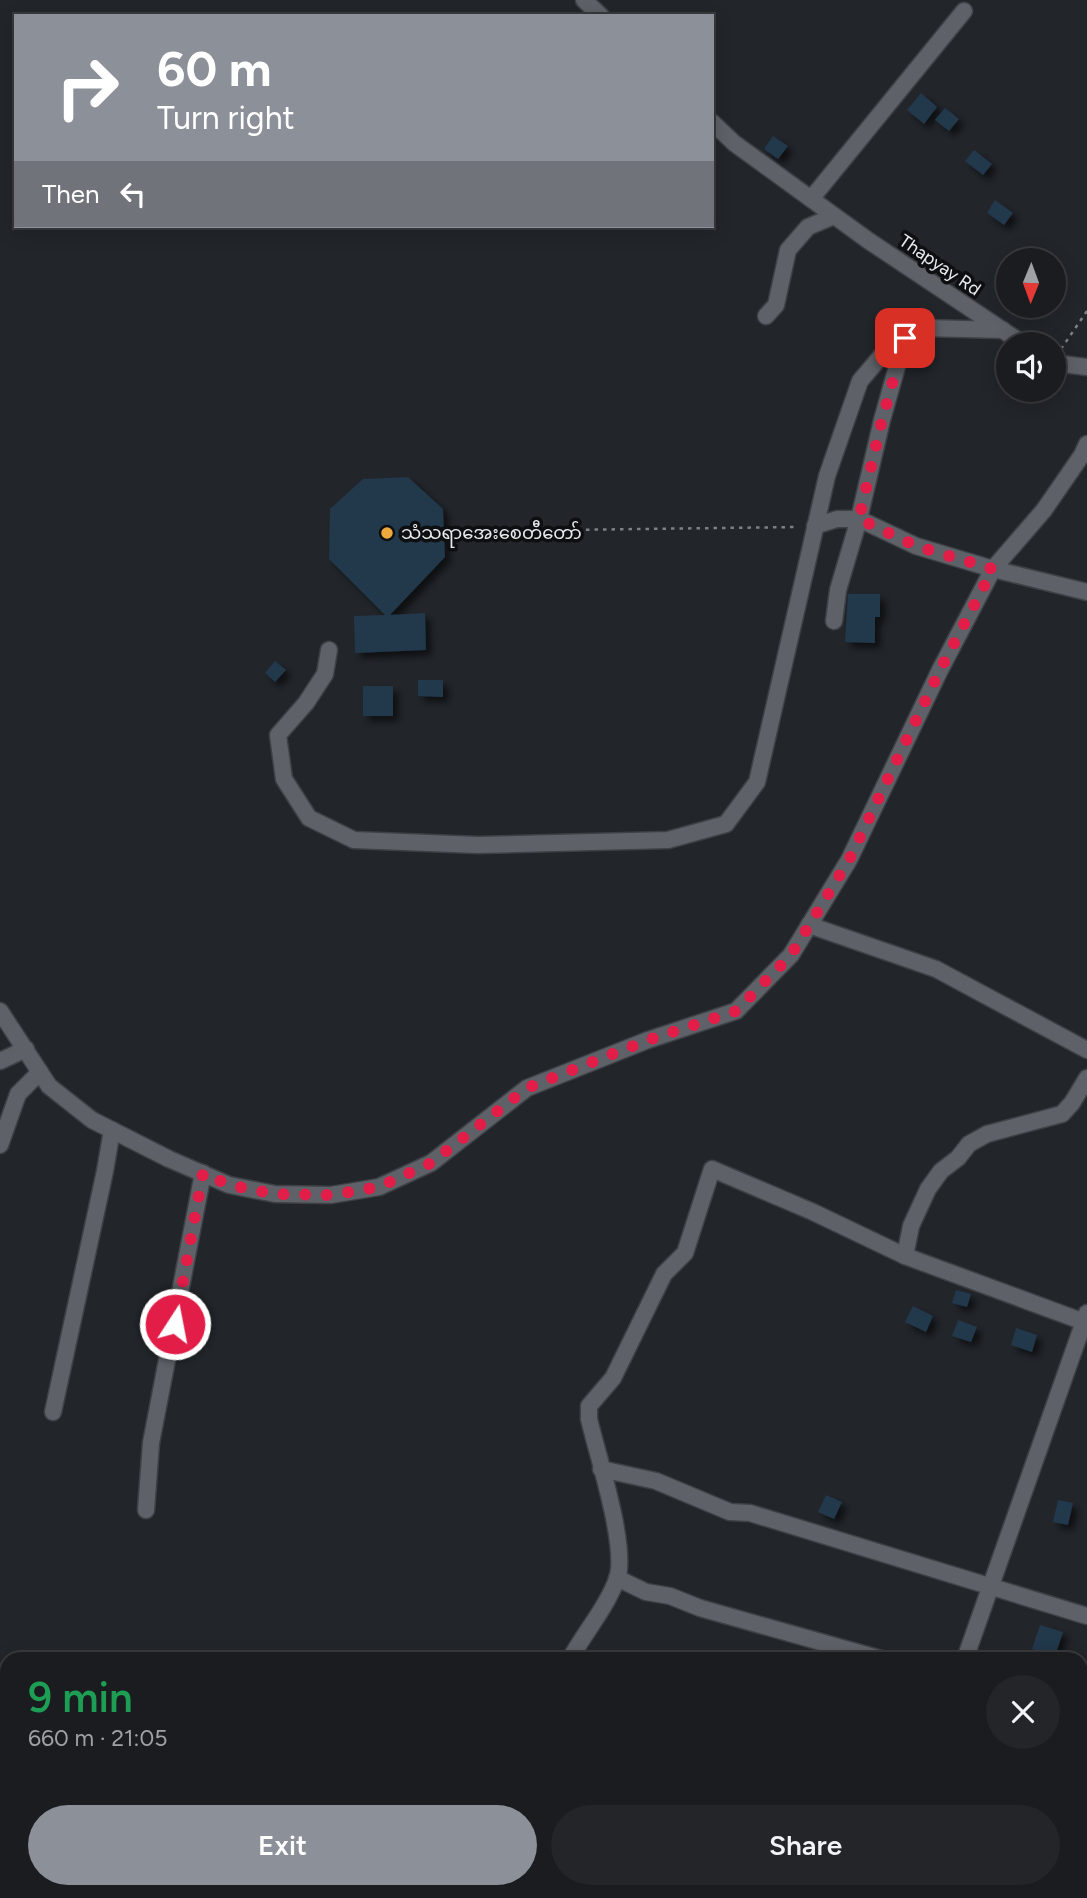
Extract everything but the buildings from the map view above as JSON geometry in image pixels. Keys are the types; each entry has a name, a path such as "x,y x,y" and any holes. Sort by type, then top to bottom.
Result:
{"street":[{"path":"584,0 599,14"},
{"path":"811,199 964,11"},
{"name":"Thapyay Rd","path":"714,124 734,143 869,241 1006,332"},
{"path":"766,316 776,305 788,250 808,227 834,216"},
{"path":"329,650 325,674 306,703 278,735 284,779 309,818 354,840 478,845 668,840 726,824 757,782 827,477 860,381 888,348 924,328 1003,330"},
{"path":"834,621 838,590 905,338"},
{"path":"1066,360 1087,367"},
{"path":"0,1011 48,1086 92,1120 229,1185 275,1194 331,1195 379,1187 431,1163 527,1088 648,1040 736,1011 791,955 849,860 940,670 993,569 1044,510 1087,444"},
{"path":"815,526 837,519 859,519 916,546 993,569 1087,592"},
{"path":"809,925 936,969 1087,1050"},
{"path":"0,1061 26,1049"},
{"path":"0,1145 18,1094 40,1072"},
{"path":"905,1256 916,1213 941,1171 958,1158 969,1144 987,1134 1062,1114 1087,1078"},
{"path":"53,1412 112,1130"},
{"path":"574,1652 594,1625 617,1578 619,1567 616,1525 589,1419 589,1406 613,1378 664,1274 685,1253 712,1169 813,1212 905,1256 1086,1319 967,1652"},
{"path":"145,1510 151,1443 203,1173"},
{"path":"601,1469 656,1482 730,1511 750,1514 1087,1616"},
{"path":"617,1578 646,1592 670,1596 700,1608 856,1652"}],"path":[{"path":"1066,343 1087,311"},
{"path":"484,531 815,526"}],"place":[{"name":"သံသရာအေးစေတီတော်","path":"387,533"}],"route":[{"path":"175,1324 203,1173 229,1185 275,1194 331,1195 379,1187 431,1163 527,1088 648,1040 736,1011 791,955 849,860 940,670 993,569 916,546 859,519 905,338"}]}
